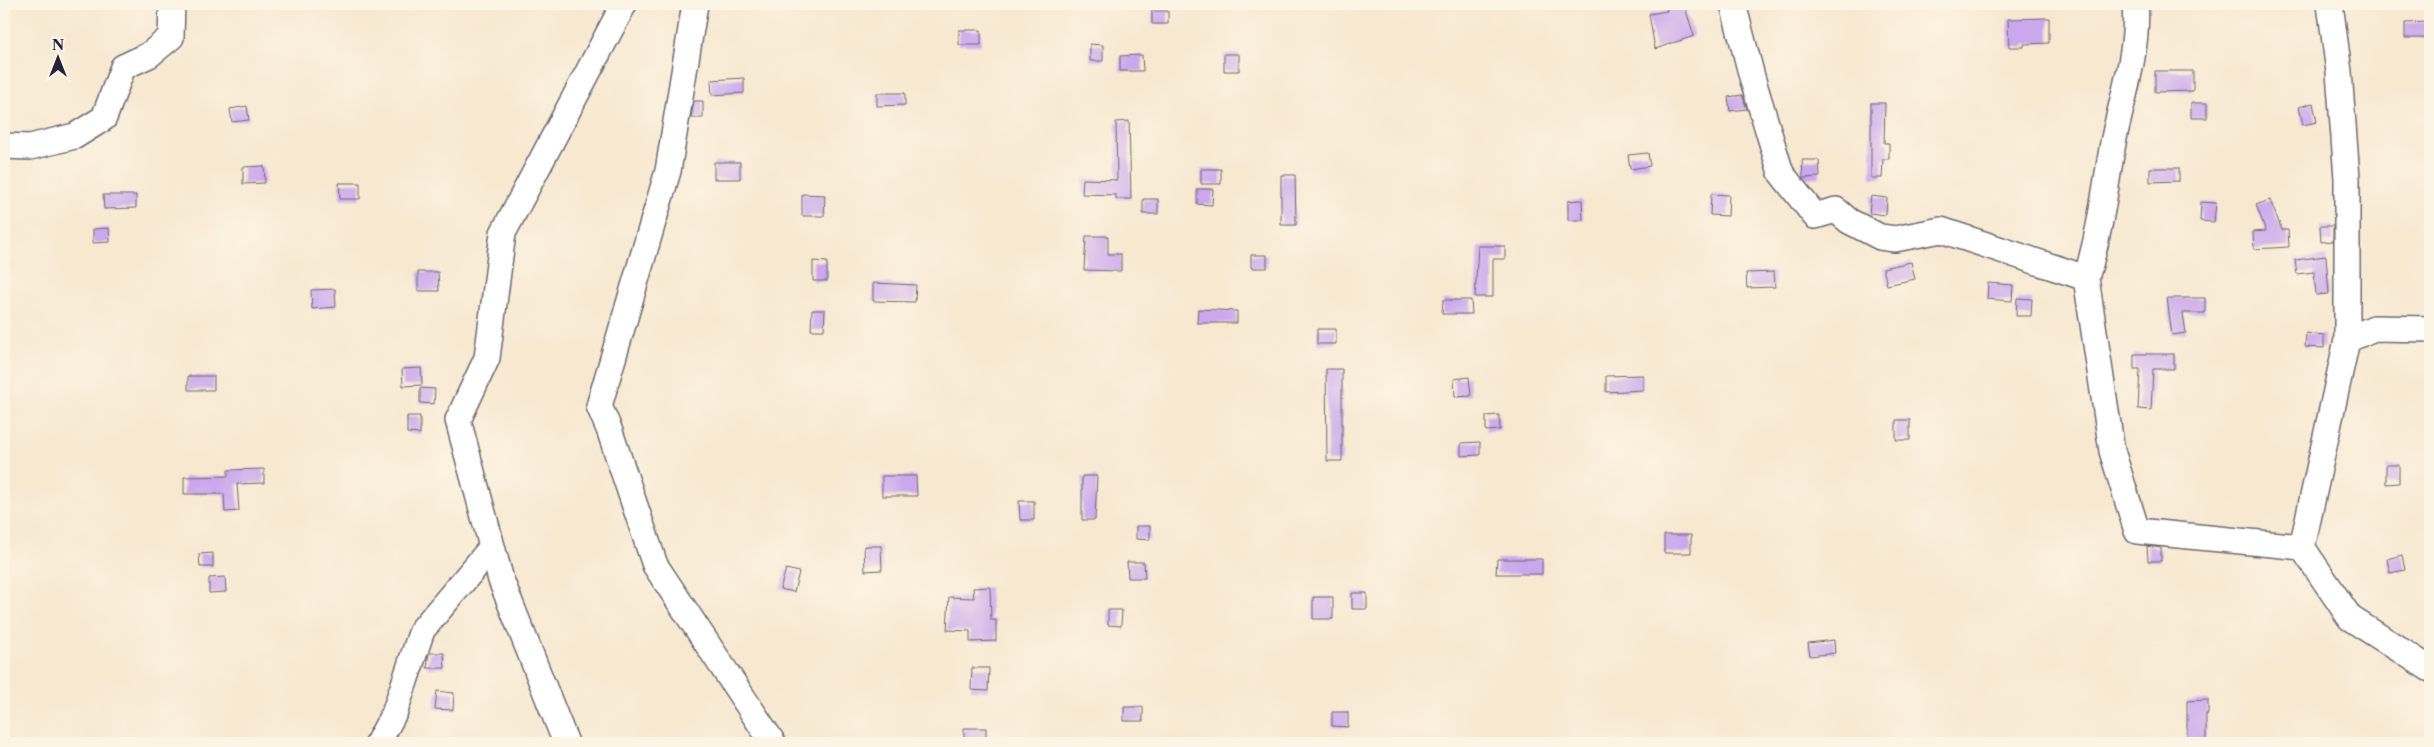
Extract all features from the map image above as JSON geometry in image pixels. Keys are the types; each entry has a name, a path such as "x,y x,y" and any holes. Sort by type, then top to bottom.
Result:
{"street":[{"path":"4,146 30,148 75,136 104,118 123,67 149,56 170,37 172,4"},
{"path":"566,743 501,580 458,420 487,358 502,233 624,4"},
{"path":"695,4 668,171 599,406 609,429 655,565 773,743"},
{"path":"1733,4 1752,77 1781,173 1816,216 1836,210 1849,221 1880,237 1895,239 1941,230 2086,278"},
{"path":"2135,4 2137,27 2114,142 2096,247 2086,278 2112,451 2137,531 2302,547"},
{"path":"2330,4 2339,72 2347,178 2347,340 2302,547 2350,618 2430,669"},
{"path":"2347,340 2374,328 2430,330"},
{"path":"378,743 395,711 422,630 492,547"}],"building":[{"path":"1665,4 1684,4 1694,36 1655,49 1649,14 1667,11"},
{"path":"1152,11 1168,11 1168,24 1152,24"},
{"path":"2049,18 2049,43 2009,47 2008,19"},
{"path":"2427,22 2428,38 2405,38 2405,23"},
{"path":"959,30 981,30 981,45 959,45"},
{"path":"1090,44 1103,45 1103,61 1090,61"},
{"path":"1224,54 1239,54 1239,71 1224,71"},
{"path":"1142,55 1143,71 1120,71 1120,56"},
{"path":"2155,71 2193,71 2193,91 2155,92"},
{"path":"744,78 744,93 712,95 711,80"},
{"path":"877,93 905,93 905,105 877,106"},
{"path":"1742,95 1747,109 1730,111 1728,97"},
{"path":"694,101 703,101 703,118 691,118"},
{"path":"1871,103 1885,103 1884,143 1889,143 1889,159 1883,159 1882,178 1871,178"},
{"path":"2191,103 2207,103 2207,118 2191,118"},
{"path":"2313,103 2317,122 2303,125 2299,107"},
{"path":"247,106 249,120 232,122 230,109"},
{"path":"1129,121 1131,199 1116,199 1116,195 1082,194 1083,179 1117,180 1116,122"},
{"path":"1648,153 1650,166 1630,169 1628,155"},
{"path":"1802,160 1819,160 1820,177 1803,178"},
{"path":"714,162 740,162 740,179 714,179"},
{"path":"264,166 265,183 243,184 243,167"},
{"path":"2150,168 2179,168 2179,181 2150,182"},
{"path":"1201,169 1221,169 1221,184 1201,184"},
{"path":"1281,175 1295,175 1296,225 1281,225"},
{"path":"339,183 360,183 360,199 340,199"},
{"path":"1197,189 1213,189 1212,205 1197,204"},
{"path":"802,194 825,195 824,216 802,216"},
{"path":"1711,194 1729,195 1728,216 1710,215"},
{"path":"103,195 136,195 136,208 104,209"},
{"path":"1871,196 1887,198 1886,215 1869,213"},
{"path":"1143,199 1158,199 1158,214 1143,214"},
{"path":"1582,200 1583,220 1568,220 1568,201"},
{"path":"2270,200 2282,230 2288,230 2289,247 2254,249 2253,232 2266,231 2256,205"},
{"path":"2201,202 2216,203 2214,222 2200,221"},
{"path":"2320,226 2333,226 2333,241 2321,242"},
{"path":"109,228 110,242 93,243 93,229"},
{"path":"1086,236 1108,236 1108,254 1121,254 1121,271 1084,270"},
{"path":"1478,246 1505,246 1505,259 1493,259 1493,297 1475,297"},
{"path":"1251,255 1267,255 1267,268 1251,268"},
{"path":"2326,256 2329,294 2316,295 2314,272 2297,274 2295,260"},
{"path":"813,261 827,262 827,281 813,281"},
{"path":"1911,262 1915,279 1887,285 1883,268"},
{"path":"418,272 438,272 439,291 418,291"},
{"path":"1774,272 1775,287 1747,288 1746,273"},
{"path":"873,283 916,285 915,302 873,301"},
{"path":"1988,283 2013,285 2012,301 1987,299"},
{"path":"335,289 336,307 312,309 311,290"},
{"path":"2017,298 2032,299 2031,316 2016,316"},
{"path":"2167,298 2205,298 2205,313 2183,313 2186,333 2172,335"},
{"path":"1443,300 1471,300 1472,314 1442,314"},
{"path":"1198,309 1237,311 1237,323 1197,323"},
{"path":"812,310 825,310 824,330 811,330"},
{"path":"1317,329 1336,329 1336,344 1317,344"},
{"path":"2306,333 2324,335 2324,348 2305,347"},
{"path":"2134,354 2174,354 2174,369 2153,369 2151,410 2138,409 2140,369 2134,369"},
{"path":"421,368 422,385 403,386 402,369"},
{"path":"1326,369 1342,369 1342,461 1327,461"},
{"path":"1643,375 1643,390 1606,392 1606,376"},
{"path":"188,376 214,376 214,390 188,390"},
{"path":"1469,377 1471,396 1455,397 1454,379"},
{"path":"420,388 435,389 434,404 420,403"},
{"path":"1499,415 1500,430 1486,431 1486,416"},
{"path":"407,416 420,416 420,434 407,433"},
{"path":"1896,420 1910,420 1910,440 1896,440"},
{"path":"1480,442 1480,455 1461,456 1461,443"},
{"path":"2386,465 2399,465 2399,483 2386,484"},
{"path":"264,469 264,483 237,484 239,511 225,512 224,494 184,494 184,477 228,476 228,470"},
{"path":"882,476 916,476 917,496 882,496"},
{"path":"1082,476 1097,476 1095,520 1082,520"},
{"path":"1019,501 1034,501 1034,520 1020,520"},
{"path":"1136,526 1150,526 1150,540 1136,539"},
{"path":"1664,535 1691,535 1691,553 1664,553"},
{"path":"864,546 881,546 882,570 865,571"},
{"path":"2147,546 2161,548 2161,561 2148,561"},
{"path":"213,553 213,567 200,567 199,554"},
{"path":"2402,555 2405,570 2390,573 2387,559"},
{"path":"1497,559 1542,559 1542,574 1496,574"},
{"path":"1127,562 1144,562 1145,578 1128,578"},
{"path":"786,569 799,572 794,592 780,589"},
{"path":"225,577 226,592 209,593 209,578"},
{"path":"990,587 991,620 996,620 996,641 970,642 970,631 947,630 949,597 974,598 973,588"},
{"path":"1352,593 1367,593 1367,609 1352,609"},
{"path":"1313,597 1333,597 1333,619 1313,619"},
{"path":"1108,610 1122,610 1121,626 1108,625"},
{"path":"1834,640 1835,653 1810,656 1808,643"},
{"path":"429,653 444,653 445,668 427,668"},
{"path":"972,668 989,668 988,691 971,690"},
{"path":"437,691 454,693 453,710 435,709"},
{"path":"2208,700 2206,743 2187,743 2187,701"},
{"path":"1124,707 1143,707 1143,721 1124,721"},
{"path":"1332,712 1348,712 1348,727 1332,726"},
{"path":"964,728 986,728 986,743 964,743"}]}
